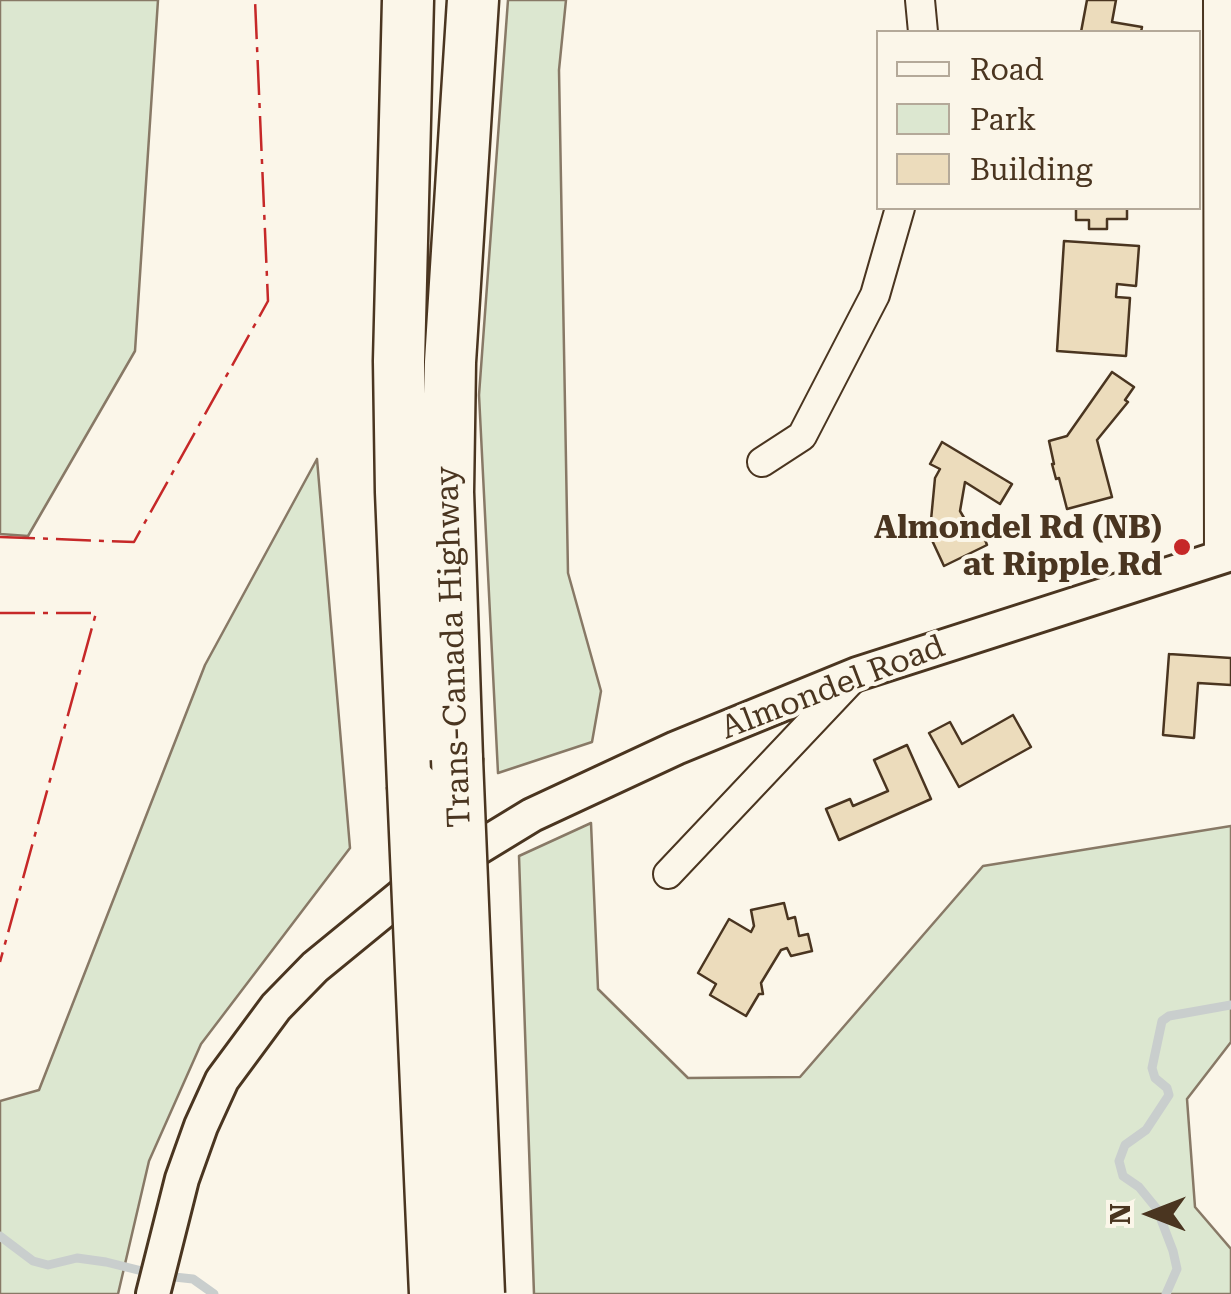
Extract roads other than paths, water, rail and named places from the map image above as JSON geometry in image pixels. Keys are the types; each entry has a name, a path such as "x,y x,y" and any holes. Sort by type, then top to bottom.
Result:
{"highway":[{"name":"Trans-Canada Highway","path":"408,0 400,380 405,626 435,1294"},
{"name":"Trans-Canada Highway","path":"473,0 450,362 448,492 479,1294"}],"street":[{"path":"920,0 923,30"},
{"name":"Almondel Road","path":"154,1294 182,1179 200,1126 222,1080 276,1007 315,967 409,890 532,815 618,774 857,674 1225,556 1218,0"},
{"path":"762,462 802,436 875,295 899,210"},
{"path":"668,874 857,674"}],"waterway":[{"path":"1166,1294 1177,1269 1173,1251 1157,1209 1139,1187 1123,1176 1119,1161 1125,1145 1146,1130 1169,1095 1152,1068 1162,1021 1169,1016 1231,1005"},
{"path":"0,1236 33,1261 48,1265 77,1258 150,1273"},
{"path":"165,1276 193,1279 214,1294"}],"place":[{"name":"Almondel Rd (NB) at Ripple Rd","path":"1182,547"}]}
